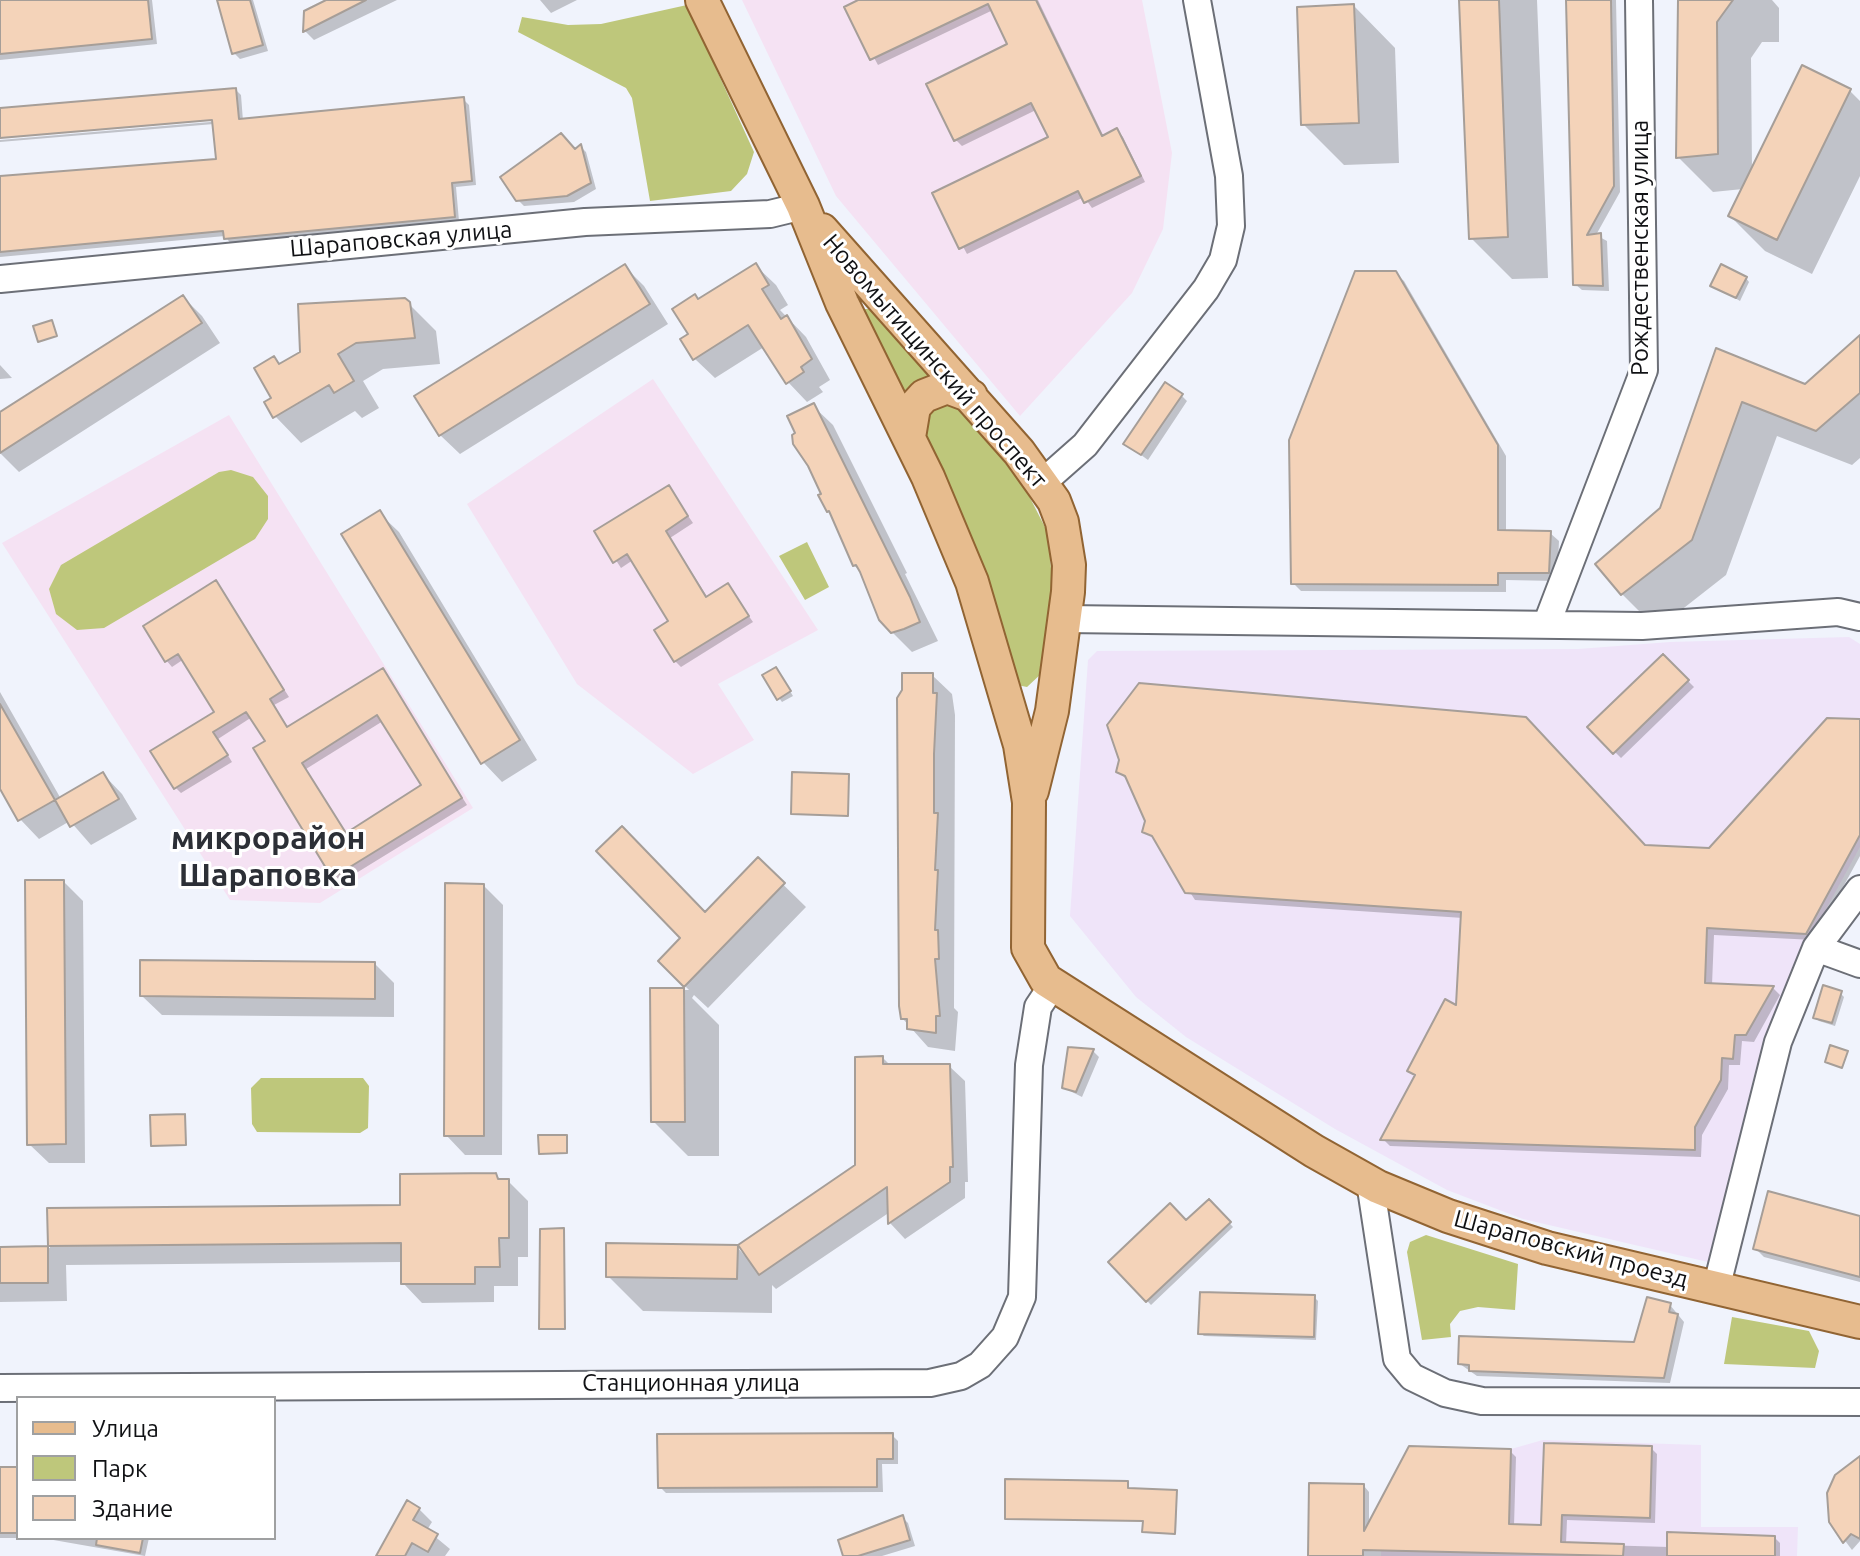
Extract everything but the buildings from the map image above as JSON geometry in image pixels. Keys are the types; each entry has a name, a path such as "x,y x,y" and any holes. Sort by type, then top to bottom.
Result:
{"main road":[{"name":"Новомытищинский проспект","path":"702,0 803,206 842,303 957,542 1005,687 1020,745 1029,802 1028,948 1038,971 1052,986"},
{"name":"Новомытищинский проспект","path":"803,206 866,282 971,396 1054,501 1067,541 1069,565 1065,619 1059,670 1029,802"},
{"path":"909,437 914,407 924,396 947,387 971,396"},
{"path":"1005,687 1016,695 1037,694 1055,679 1059,670"},
{"name":"Шараповский проезд","path":"1052,986 1370,1182 1448,1216 1533,1243 1860,1322"}],"street":[{"path":"1042,483 1085,445 1206,289 1226,251 1231,226 1229,176 1197,0"},
{"name":"Рождественская улица","path":"1547,623 1644,370 1639,0"},
{"name":"Шараповская улица","path":"0,279 585,222 770,214 803,206"},
{"path":"1065,619 1642,626 1838,612 1860,617"},
{"path":"1716,1289 1778,1042 1816,948 1860,889"},
{"path":"1816,948 1860,964"},
{"name":"Станционная улица","path":"0,1388 920,1383 961,1376 980,1365 1005,1337 1022,1297 1029,1065 1038,1007 1052,986"},
{"path":"1370,1182 1397,1359 1412,1377 1445,1393 1472,1400 1860,1402"}],"shaded area":[{"path":"742,0 1142,0 1172,153 1163,229 1132,293 1020,416 836,196"},
{"path":"653,379 818,630 718,684 754,740 693,774 577,684 467,504"},
{"path":"229,415 473,808 320,903 230,900 2,543"},
{"path":"1849,637 1860,644 1860,847 1812,935 1756,1067 1730,1190 1708,1262 1523,1219 1447,1190 1335,1129 1186,1037 1136,997 1070,916 1088,660 1097,651 1578,649 1670,642"},
{"path":"1543,1440 1701,1445 1701,1527 1798,1527 1797,1556 1381,1556 1382,1497 1509,1501 1511,1449"}],"green space":[{"path":"687,5 754,152 747,174 731,191 650,201 632,98 626,88 518,32 522,17 568,25 601,24"},
{"path":"871,309 935,378 905,398 862,312"},
{"path":"949,400 972,419 1027,492 1048,533 1052,580 1042,673 1027,687 1017,685 918,418"},
{"path":"231,470 253,477 268,496 268,519 255,539 104,628 77,630 56,614 49,589 61,565 219,472"},
{"path":"807,542 829,587 805,600 779,556"},
{"path":"261,1078 363,1078 369,1086 368,1128 360,1133 257,1132 252,1124 251,1088"},
{"path":"1426,1235 1518,1264 1515,1310 1478,1307 1460,1311 1450,1324 1451,1337 1422,1340 1407,1252 1410,1242"},
{"path":"1732,1317 1809,1331 1819,1351 1815,1368 1724,1364"}],"district":[{"name":"микрорайон Шараповка","path":"268,856"}]}
